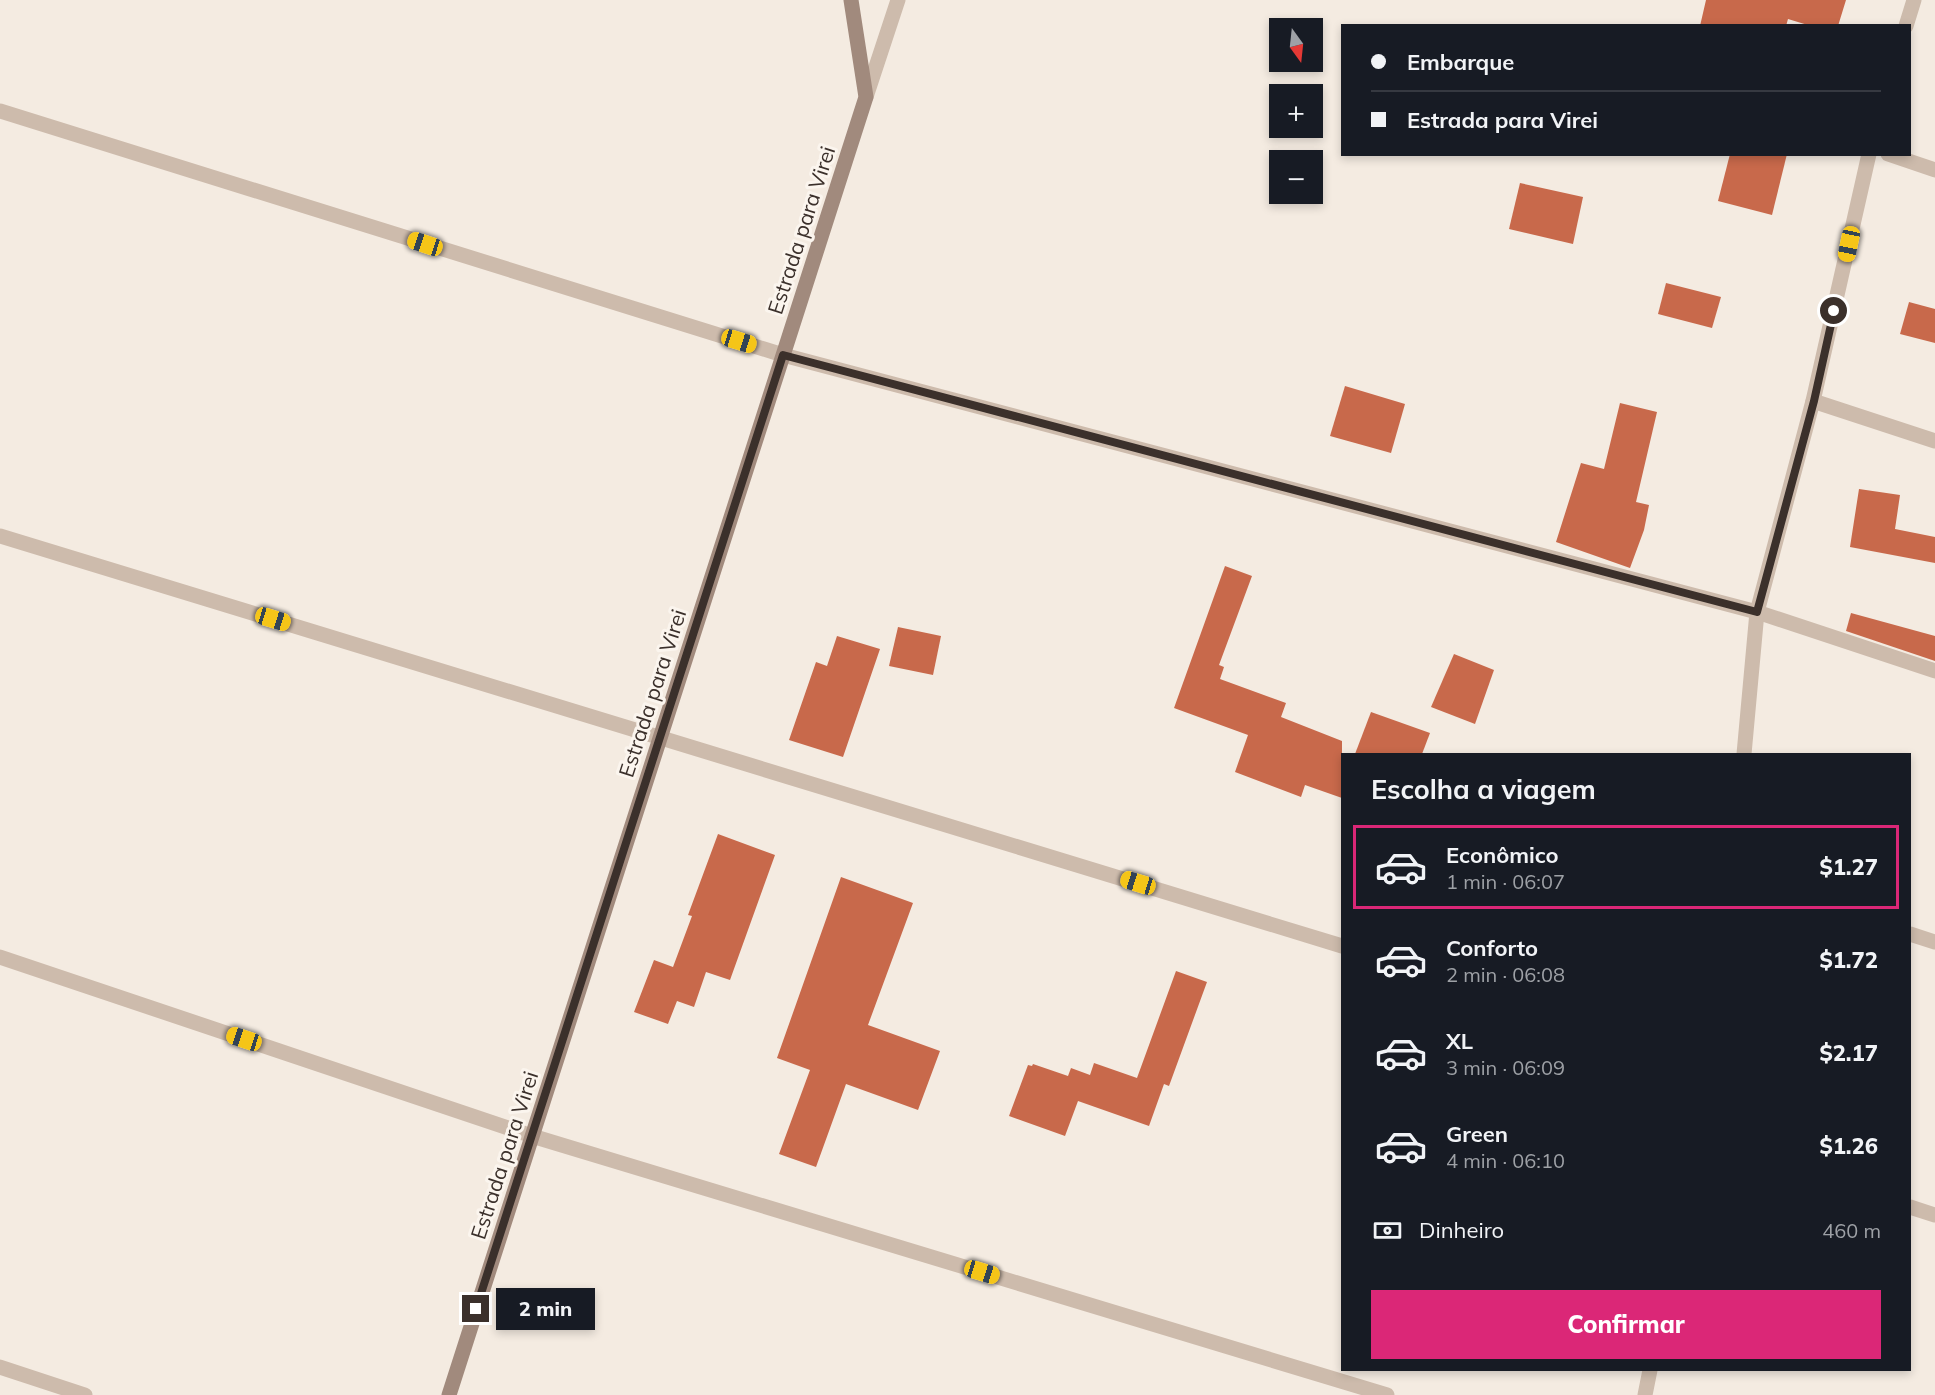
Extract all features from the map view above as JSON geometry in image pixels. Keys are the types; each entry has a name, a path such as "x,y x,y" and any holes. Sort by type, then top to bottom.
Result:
{"street":[{"name":"Estrada para Virei","path":"449,1395 866,97 851,0"},
{"path":"866,97 898,0"},
{"path":"1907,24 1914,0"},
{"path":"0,111 783,355 1757,612 1935,671"},
{"path":"1744,753 1757,612 1814,401 1869,156"},
{"path":"1894,156 1935,170"},
{"path":"1814,401 1935,441"},
{"path":"0,536 1341,946"},
{"path":"1911,934 1935,942"},
{"path":"0,957 532,1136 1387,1395"},
{"path":"1911,1207 1935,1215"},
{"path":"0,1367 85,1395"},
{"path":"1645,1395 1650,1371"}],"building":[{"path":"1706,0 1846,0 1839,24 1804,24 1788,19 1787,24 1700,24"},
{"path":"1729,156 1787,156 1772,215 1718,201"},
{"path":"1520,183 1583,197 1573,244 1509,229"},
{"path":"1666,283 1721,297 1712,328 1658,314"},
{"path":"1909,302 1935,309 1935,343 1900,334"},
{"path":"1345,386 1405,404 1391,453 1330,436"},
{"path":"1620,403 1657,412 1636,502 1649,505 1644,530 1630,568 1556,542 1581,463 1604,469"},
{"path":"1859,489 1900,495 1895,529 1935,537 1935,563 1850,547"},
{"path":"1225,566 1252,576 1219,665 1224,667 1220,679 1286,703 1281,717 1342,741 1341,798 1305,785 1301,797 1235,772 1248,735 1174,708"},
{"path":"1851,613 1935,636 1935,661 1846,631"},
{"path":"898,627 941,636 933,675 889,666"},
{"path":"837,636 880,649 843,757 789,740 816,662 827,666"},
{"path":"1454,654 1494,670 1475,724 1431,707"},
{"path":"1371,712 1430,733 1422,753 1355,753"},
{"path":"718,834 775,855 730,980 706,972 694,1007 677,1001 668,1024 634,1012 654,960 673,967 692,916 688,915"},
{"path":"841,877 913,903 868,1025 940,1051 918,1110 846,1084 816,1167 779,1154 810,1070 777,1058"},
{"path":"1176,971 1207,982 1169,1086 1164,1084 1149,1126 1078,1101 1065,1136 1009,1116 1028,1065 1033,1064 1068,1076 1071,1068 1090,1075 1094,1063 1137,1078"}],"route":[{"path":"476,1309 783,355 1757,612 1814,401 1834,311"}]}
